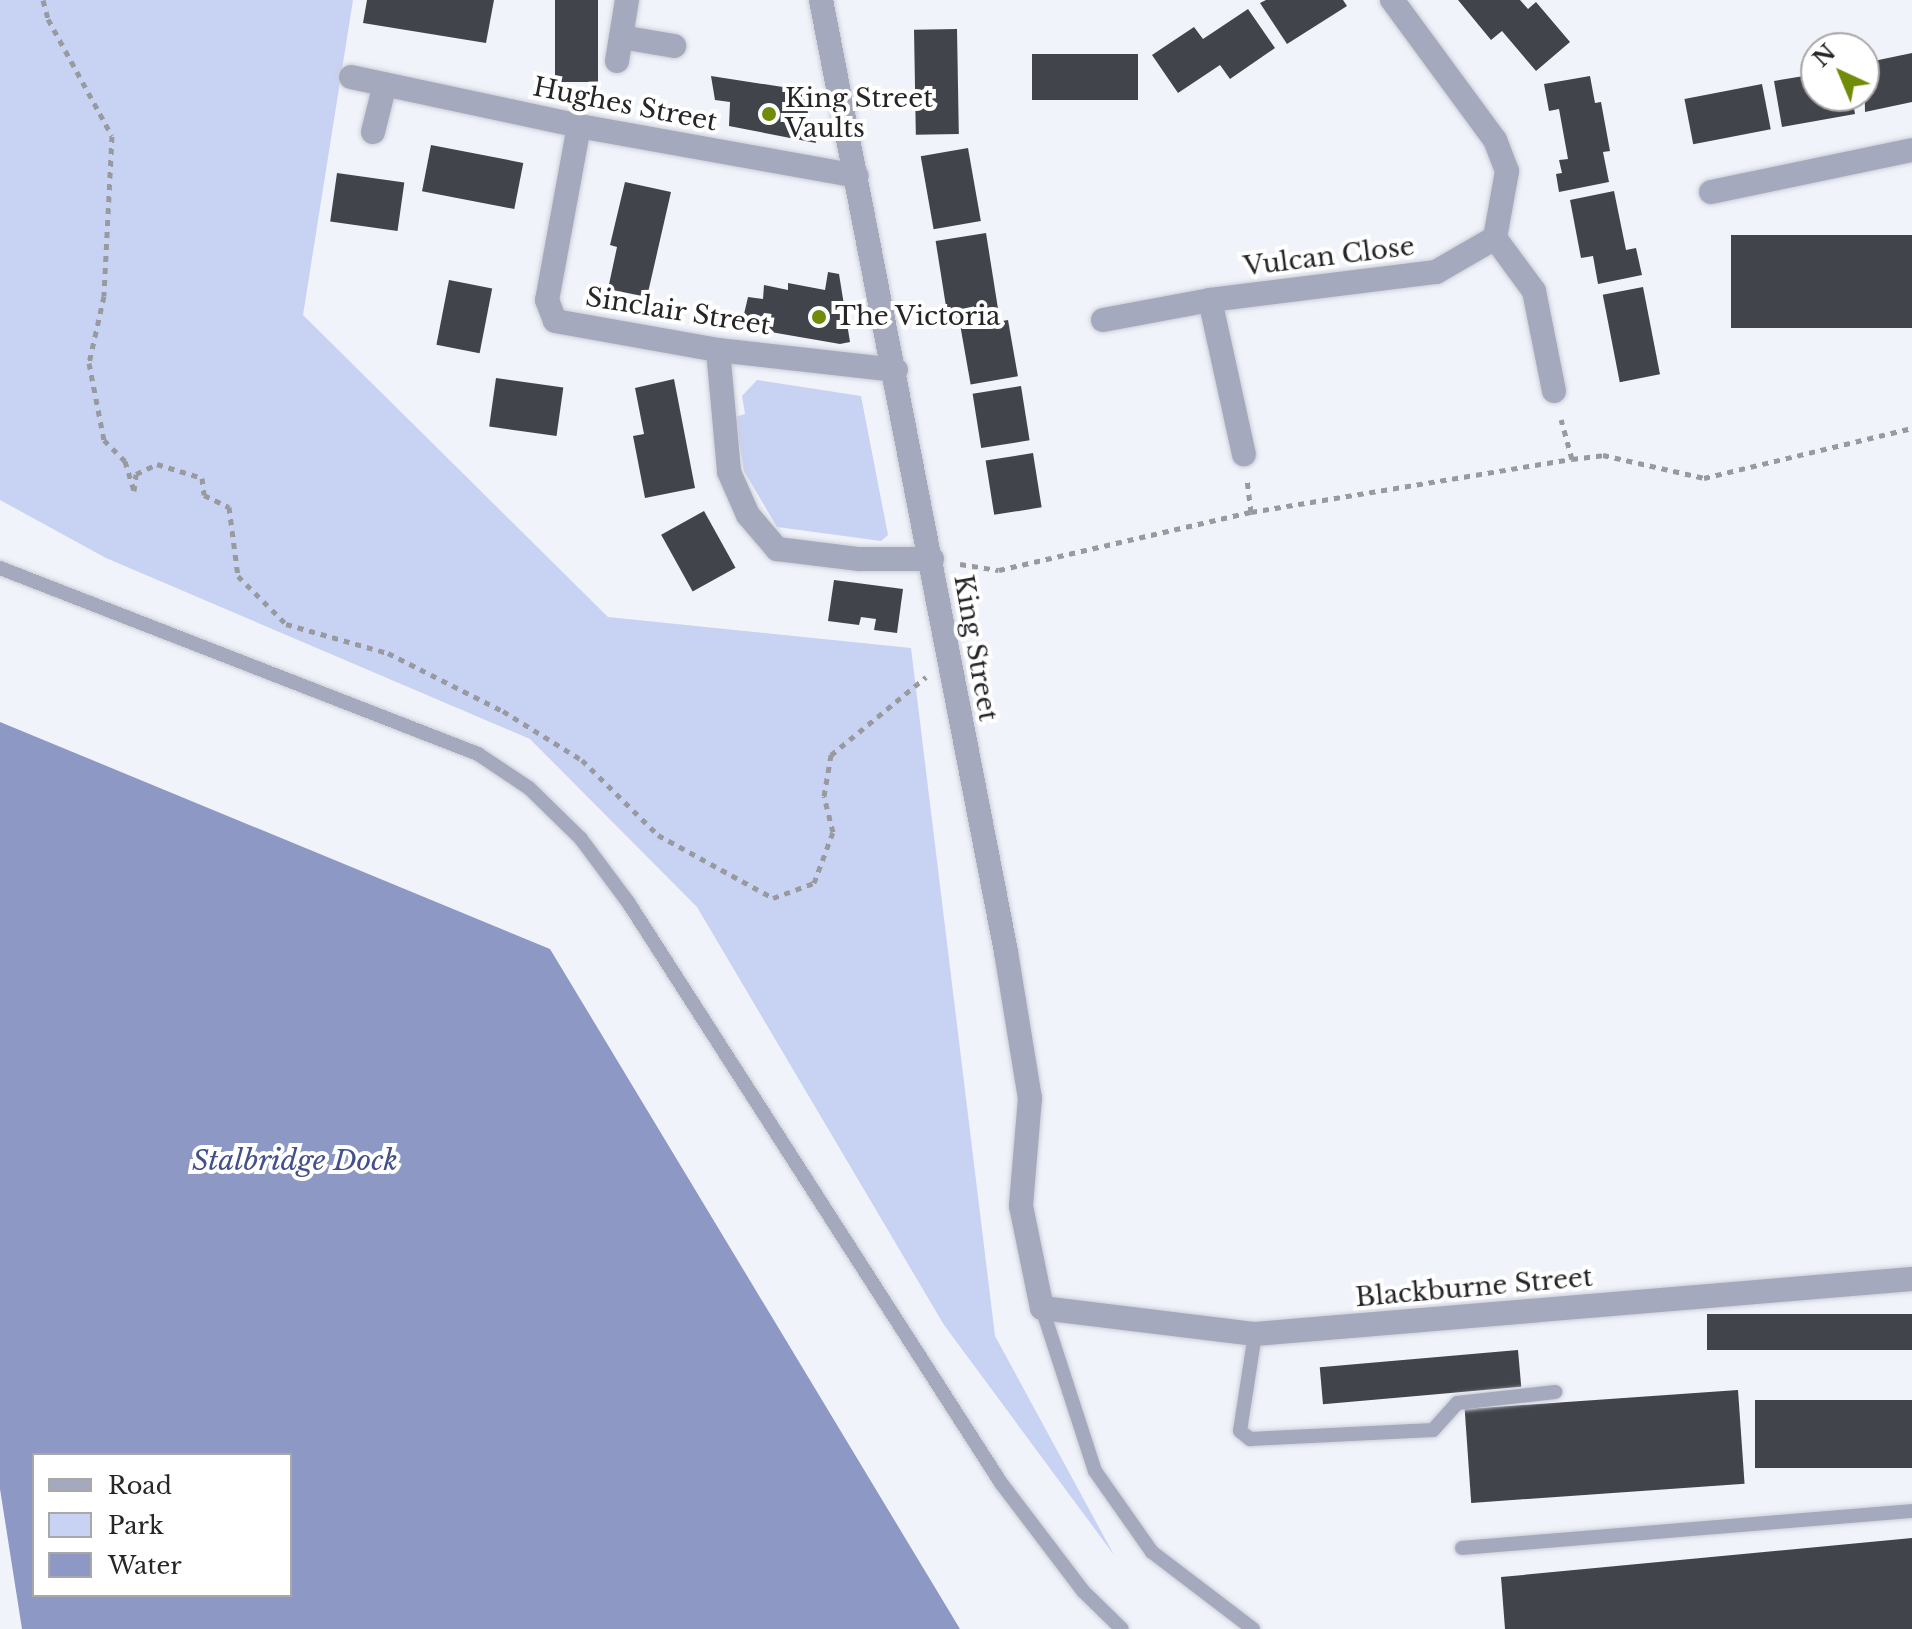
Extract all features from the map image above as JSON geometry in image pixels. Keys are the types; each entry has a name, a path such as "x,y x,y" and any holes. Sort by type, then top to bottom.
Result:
{"street":[{"path":"627,0 619,49 674,46"},
{"name":"King Street","path":"821,0 932,559 946,660 1030,1098 1021,1206 1042,1308"},
{"path":"1392,0 1495,140 1507,171 1495,238 1534,291 1554,391"},
{"name":"Hughes Street","path":"351,77 579,126 857,176"},
{"path":"373,132 385,84"},
{"name":"Sinclair Street","path":"579,126 547,300 555,321 718,350 896,370"},
{"path":"1711,192 1912,150"},
{"name":"Vulcan Close","path":"1103,320 1210,300 1436,272 1495,238"},
{"path":"1210,300 1244,454"},
{"path":"718,350 729,472 748,515 777,549 859,559 932,559"},
{"name":"Blackburne Street","path":"1042,1308 1255,1334 1912,1279"}],"lane":[{"path":"0,568 478,754 529,788 581,839 628,902 1001,1483 1083,1591 1122,1629"},
{"path":"1042,1308 1095,1471 1152,1552 1253,1629"},
{"path":"1255,1334 1240,1431 1250,1439 1433,1430 1457,1403 1555,1392"},
{"path":"1462,1548 1912,1511"}],"path":[{"path":"43,0 48,19 112,136 104,296 89,363 104,440 125,461 134,491 136,474 157,464 202,478 204,495 229,507 238,576 286,624 388,653 503,711 582,760 658,835 773,898 814,883 833,832 824,796 831,755 946,660"},
{"path":"1554,391 1572,459"},
{"path":"932,559 999,570 1251,512 1603,455 1704,478 1912,428"},
{"path":"1244,454 1251,512"}],"green space":[{"path":"0,0 353,0 303,315 608,617 911,648 995,1336 1114,1555 944,1325 697,907 530,739 106,558 0,500"},
{"path":"757,380 861,396 888,535 881,541 777,527 744,471 735,417 745,414 742,396"}],"water":[{"name":"Stalbridge Dock","path":"0,722 550,949 960,1629 22,1629 0,1489"}],"building":[{"path":"367,0 494,0 486,43 363,23"},
{"path":"555,0 598,0 598,82 555,82"},
{"path":"1266,0 1343,0 1347,6 1287,44 1260,3"},
{"path":"1458,0 1520,0 1528,9 1536,2 1570,42 1536,71 1502,31 1491,40"},
{"path":"1248,9 1275,48 1230,79 1220,65 1178,93 1152,55 1194,27 1203,39"},
{"path":"957,29 959,134 916,135 914,30"},
{"path":"1912,53 1912,102 1880,109 1880,60"},
{"path":"1032,54 1138,54 1138,100 1032,100"},
{"name":"King Street Vaults","path":"711,76 802,90 816,143 729,126 730,102 715,100"},
{"path":"1590,76 1595,103 1601,102 1610,151 1603,152 1609,182 1559,192 1556,174 1562,173 1559,160 1568,159 1559,109 1549,111 1544,84"},
{"path":"1800,77 1800,112 1855,114 1782,127 1774,81"},
{"path":"1762,84 1771,129 1693,144 1684,99"},
{"path":"431,145 523,163 514,209 422,191"},
{"path":"968,148 981,221 934,229 921,156"},
{"path":"337,173 404,182 398,231 330,222"},
{"path":"625,182 671,192 647,297 608,289 617,247 610,245"},
{"path":"1614,191 1626,250 1636,248 1642,275 1598,284 1593,256 1581,258 1570,200"},
{"path":"986,233 999,312 948,320 936,241"},
{"path":"1731,235 1912,235 1912,328 1731,328"},
{"path":"828,272 839,274 850,342 840,344 741,327 748,297 763,299 764,285 788,290 788,283 825,290"},
{"path":"449,280 492,288 480,353 436,345"},
{"path":"1643,287 1660,374 1620,382 1603,295"},
{"path":"1008,320 1018,376 971,384 961,328"},
{"path":"496,378 563,387 557,436 489,427"},
{"path":"674,379 695,488 645,498 633,436 644,434 635,388"},
{"path":"1021,386 1030,440 981,448 973,394"},
{"path":"1033,453 1042,507 994,515 986,461"},
{"path":"704,511 736,568 693,592 661,535"},
{"path":"834,580 903,589 897,633 874,630 876,619 861,617 859,625 828,621"},
{"path":"1707,1314 1912,1314 1912,1350 1707,1350"},
{"path":"1518,1350 1521,1387 1323,1404 1320,1367"},
{"path":"1738,1390 1745,1484 1471,1503 1465,1409"},
{"path":"1755,1400 1912,1400 1912,1468 1755,1468"},
{"path":"1912,1538 1912,1629 1505,1629 1501,1577"}],"place":[{"name":"King Street Vaults","path":"769,114"},
{"name":"The Victoria","path":"819,317"}]}
